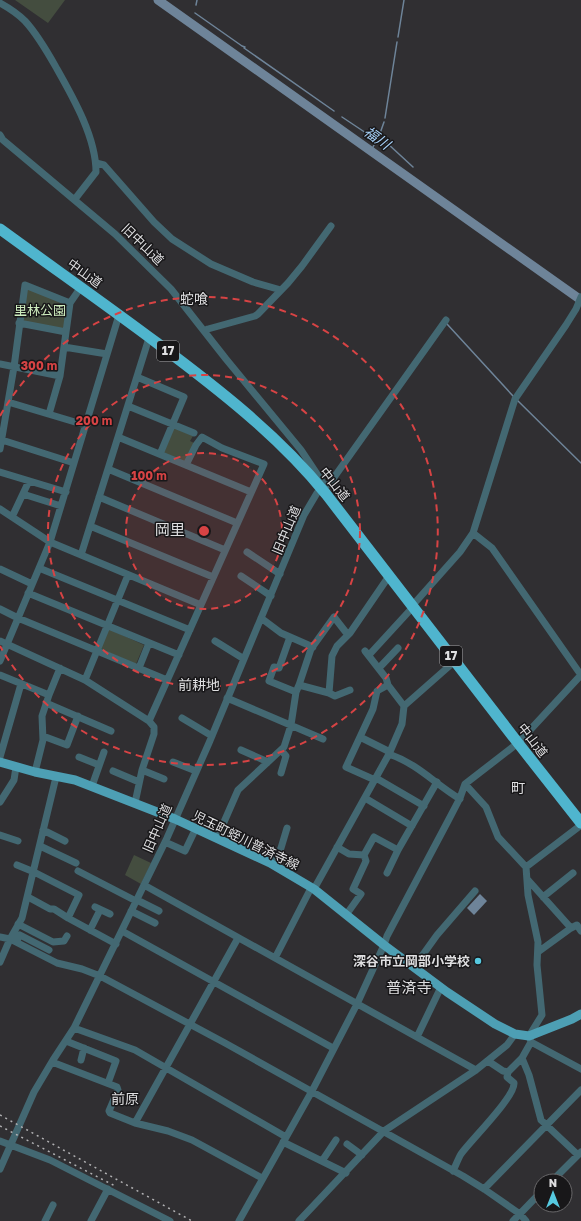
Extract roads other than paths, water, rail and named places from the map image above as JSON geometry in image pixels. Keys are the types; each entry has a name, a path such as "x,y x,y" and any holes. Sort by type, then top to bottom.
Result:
{"highway":[{"name":"中山道","path":"0,229 217,388 293,452 581,824"}],"main road":[{"name":"児玉町蛭川普済寺線","path":"0,762 35,772 75,780 92,786 196,828 273,865 313,888 384,945 495,1024 515,1034 530,1039"},
{"path":"530,1039 581,1014"}],"street":[{"path":"0,3 24,21 50,56 70,90 83,120 96,163 96,172 75,199"},
{"name":"旧中山道","path":"0,135 3,140 115,234 171,289 204,331 293,452 301,450 323,483 324,486 322,490"},
{"path":"96,163 104,165 154,222 172,239 211,264 253,282 280,290"},
{"path":"204,331 254,316 302,266 331,226"},
{"path":"0,450 14,366 25,285 70,303"},
{"path":"49,414 60,376 70,303 81,287"},
{"path":"404,706 388,685 386,678 367,653 412,606 460,552 473,533 515,398 558,338 576,309 581,297"},
{"path":"0,661 3,642 18,618 50,542 119,315"},
{"name":"旧中山道","path":"0,1169 34,1092 74,1028 165,842 212,736 304,515 317,493 330,483 446,320"},
{"path":"19,323 66,332"},
{"path":"81,555 149,338"},
{"path":"64,347 107,354"},
{"path":"0,364 60,376"},
{"path":"137,377 184,397 160,454"},
{"path":"8,402 85,425"},
{"path":"128,406 194,433"},
{"path":"118,437 251,492"},
{"path":"149,721 264,464 222,448 202,437 196,445 186,465"},
{"path":"2,440 74,463"},
{"path":"108,469 238,523"},
{"path":"0,472 66,492"},
{"path":"12,517 29,481"},
{"path":"23,494 61,506"},
{"path":"99,497 226,550"},
{"path":"0,509 50,542 201,605"},
{"path":"90,526 214,577"},
{"path":"239,1221 312,1091 357,1004 387,936 460,799 465,784 518,743 581,675 492,548 473,533"},
{"path":"247,552 280,574"},
{"path":"39,568 190,630"},
{"path":"0,569 32,584"},
{"path":"85,680 128,574"},
{"path":"241,576 271,596"},
{"path":"329,692 332,656 337,646 348,635 389,576"},
{"path":"28,593 179,655"},
{"path":"0,609 18,618 167,680"},
{"path":"217,838 238,790 284,747 291,725 298,689 313,647 334,617 348,635"},
{"path":"261,618 280,633 313,647"},
{"path":"290,637 279,668 274,667 269,681 298,689 329,692 335,696 350,690"},
{"path":"3,642 85,680 149,721 154,727 154,734 142,770 135,803"},
{"path":"139,668 149,642"},
{"path":"215,642 244,659"},
{"path":"379,668 398,648"},
{"path":"275,958 390,753 402,724 404,706 455,661"},
{"path":"35,772 43,736 42,716 60,668"},
{"path":"0,675 49,695"},
{"path":"0,757 21,684"},
{"path":"388,685 377,691 373,709 346,767 375,779 424,806"},
{"path":"227,698 323,739"},
{"path":"46,703 111,730"},
{"path":"43,736 67,746 78,716"},
{"path":"182,718 212,736"},
{"path":"360,737 425,773 460,799"},
{"path":"241,750 268,762"},
{"path":"281,750 286,756 281,773"},
{"path":"92,786 104,752"},
{"path":"79,757 99,765"},
{"path":"173,762 196,771"},
{"path":"0,802 14,780 16,767"},
{"path":"142,770 164,779"},
{"path":"113,771 139,782"},
{"path":"0,962 13,941 18,924 22,918 56,777"},
{"path":"387,873 398,850 437,782"},
{"path":"465,784 486,807 498,837 526,867 528,895 538,942 537,964 542,1015 522,1058 508,1072"},
{"path":"365,798 412,826"},
{"path":"526,867 581,824"},
{"path":"165,842 185,851 196,828"},
{"path":"273,865 281,848 287,828"},
{"path":"43,830 65,841"},
{"path":"0,835 18,841"},
{"path":"346,915 361,894 353,889 366,861 364,855 374,837 398,850"},
{"path":"40,846 136,900 159,911"},
{"path":"337,847 349,854 364,855"},
{"path":"18,865 79,895 68,918"},
{"path":"543,897 573,873"},
{"path":"528,880 571,928"},
{"path":"144,885 476,1070"},
{"path":"414,967 437,935 475,891"},
{"path":"28,897 50,909 54,909 116,944"},
{"path":"90,930 97,909 110,914"},
{"path":"131,911 156,923"},
{"path":"18,924 53,942 64,941 67,936"},
{"path":"538,952 577,925 581,931"},
{"path":"122,931 333,1048"},
{"path":"13,941 20,935 49,950"},
{"path":"0,937 13,941 57,963 82,969 100,976 190,1024 384,1131 484,1189 520,1214 526,1221"},
{"path":"135,1123 238,938"},
{"path":"417,1037 441,987"},
{"path":"74,1028 135,1050 284,1139 346,1173"},
{"path":"301,1219 384,1131 476,1070 507,1044 515,1034"},
{"path":"530,1039 581,1069"},
{"path":"66,1041 116,1061 108,1084"},
{"path":"81,1060 84,1048"},
{"path":"522,1058 529,1075 541,1120 579,1153 560,1173"},
{"path":"488,1061 503,1071 508,1072"},
{"path":"52,1062 117,1087 118,1090 109,1111 110,1113 135,1123 168,1131 192,1140 262,1178"},
{"path":"453,1171 462,1154 513,1090 514,1083 508,1077 508,1072"},
{"path":"484,1189 581,1090"},
{"path":"322,1161 336,1140"},
{"path":"0,1141 50,1160 170,1221"},
{"path":"347,1144 362,1155"},
{"path":"91,1221 108,1190"},
{"path":"512,1221 533,1200"},
{"path":"45,1221 53,1205"},
{"path":"153,1221 158,1214"},
{"path":"301,1219 310,1221"}],"water":[{"path":"480,894 487,901 474,915 467,908"}],"waterway":[{"name":"福川","path":"158,0 581,300"},
{"path":"196,5 197,0"},
{"path":"398,37 404,0"},
{"path":"195,13 334,111"},
{"path":"385,118 397,42"},
{"path":"342,117 376,138"},
{"path":"378,139 384,122"},
{"path":"387,143 413,167"},
{"name":"福川","path":"371,151 374,145"},
{"path":"447,324 513,396"},
{"path":"517,400 581,463"}],"railway":[{"path":"0,1115 192,1221"},
{"path":"0,1126 115,1186"}],"place":[{"name":"深谷市立岡部小学校","path":"478,961"}],"district":[{"name":"蛇喰","path":"194,299"},
{"name":"岡里","path":"170,530"},
{"name":"前耕地","path":"199,685"},
{"name":"町","path":"518,788"},
{"name":"普済寺","path":"409,988"},
{"name":"前原","path":"125,1099"}],"park label":[{"name":"里林公園","path":"40,310"}]}
